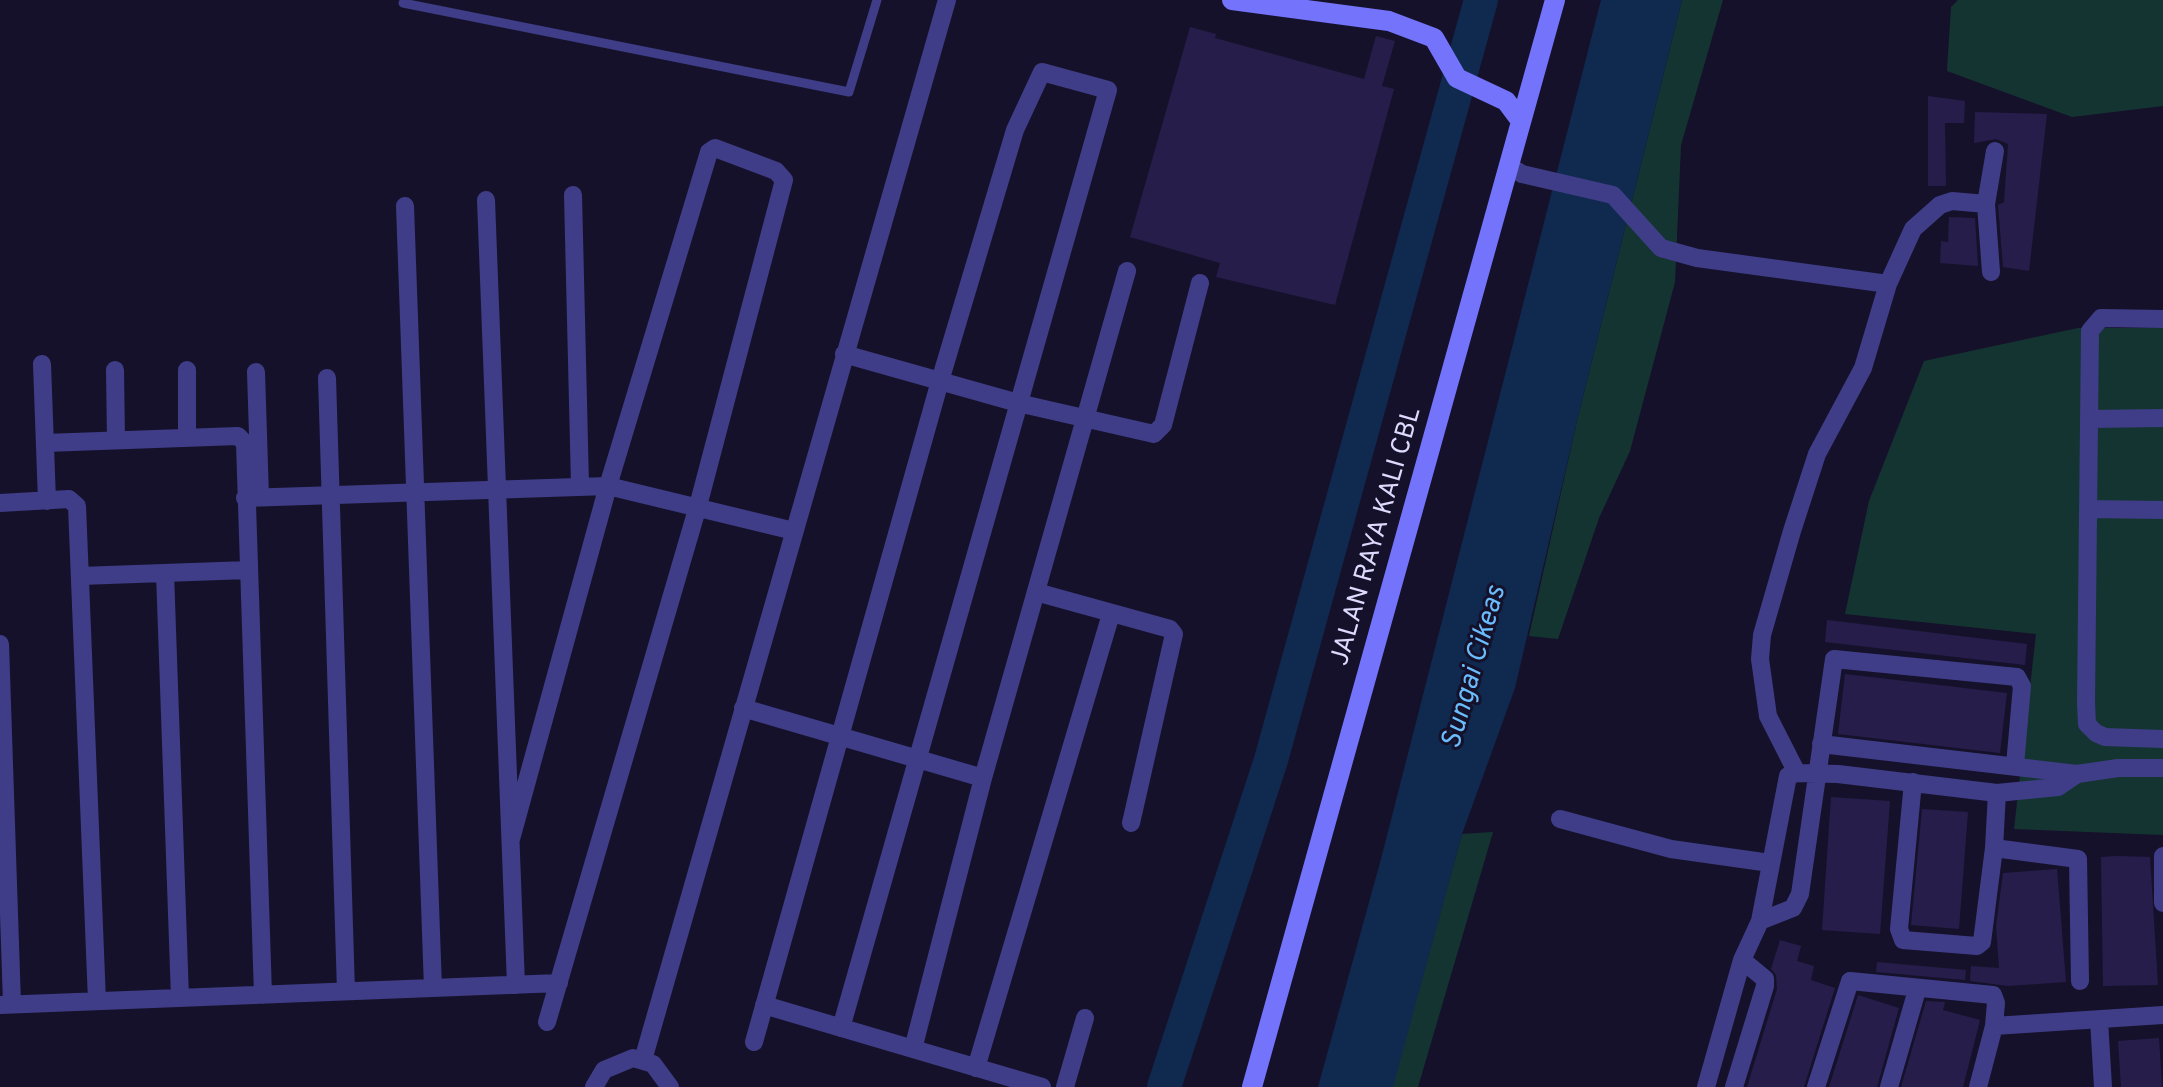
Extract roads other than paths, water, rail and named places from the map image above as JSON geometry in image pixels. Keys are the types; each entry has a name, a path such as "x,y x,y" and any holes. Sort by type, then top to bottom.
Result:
{"main road":[{"path":"1232,0 1389,21 1434,38 1457,78 1506,101 1521,121"},
{"name":"JALAN RAYA KALI CBL","path":"1252,1087 1515,170 1521,121 1555,0"}],"street":[{"path":"643,1060 947,0"},
{"path":"754,1042 940,381 1018,121 1042,72 1108,90 841,1028"},
{"path":"511,839 608,486 709,152 715,148 776,171 784,180 698,506 547,1022"},
{"path":"1991,272 1986,204 1995,151"},
{"path":"1515,170 1613,195 1661,248 1697,258 1888,284"},
{"path":"573,195 580,485"},
{"path":"486,200 516,985"},
{"path":"1797,773 1768,716 1760,659 1762,635 1817,454 1863,368 1888,284 1913,229 1931,213 1952,201 1986,204"},
{"path":"405,206 433,988"},
{"path":"913,1049 983,778 1127,271"},
{"path":"844,354 1018,403 1149,435 1161,431 1200,283"},
{"path":"2163,319 2101,318 2090,331 2087,724 2105,737 2163,739"},
{"path":"42,364 47,501"},
{"path":"115,370 116,440"},
{"path":"187,370 187,438"},
{"path":"256,372 248,570 263,995"},
{"path":"327,378 346,991"},
{"path":"2090,419 2163,418"},
{"path":"45,443 243,438 253,498"},
{"path":"253,498 608,486 794,531"},
{"path":"0,503 69,499 77,506 97,1001"},
{"path":"2089,509 2163,510"},
{"path":"80,576 248,570"},
{"path":"165,573 180,998"},
{"path":"1036,592 1172,629 1175,637 1131,823"},
{"path":"976,1068 1111,614"},
{"path":"0,644 6,1004 559,983"},
{"path":"1760,921 1798,903 1834,659 2017,677 2022,686 2023,766 2034,780 2025,791"},
{"path":"743,708 983,778"},
{"path":"1819,758 1913,782 1997,793 2058,787 2077,774"},
{"path":"1706,1087 1742,960 1760,921 1786,780 1819,758 2023,766 2077,774 2118,768 2163,768"},
{"path":"1913,782 1900,937 1980,945 1994,848 1997,793"},
{"path":"1560,819 1671,849 1770,863"},
{"path":"1994,848 2078,859 2080,981"},
{"path":"2163,856 2163,903"},
{"path":"1734,1087 1765,986 1765,979 1742,960"},
{"path":"1816,1087 1856,962"},
{"path":"1850,981 1917,990 1993,995 1996,1003 1994,1026 1978,1087"},
{"path":"1889,1087 1917,990"},
{"path":"764,1005 1042,1087"},
{"path":"1994,1026 2163,1015"},
{"path":"1065,1087 1085,1018"},
{"path":"2099,1020 2103,1087"},
{"path":"594,1087 598,1078 613,1063 623,1059 643,1060 661,1071 670,1087"}],"lane":[{"path":"403,3 849,92 877,0"}],"water":[{"name":"Sungai Cikeas","path":"1601,0 1682,0 1577,421 1515,688 1462,834 1393,1087 1318,1087 1381,859"}],"waterway":[{"path":"1164,1087 1271,760 1481,0"}]}
